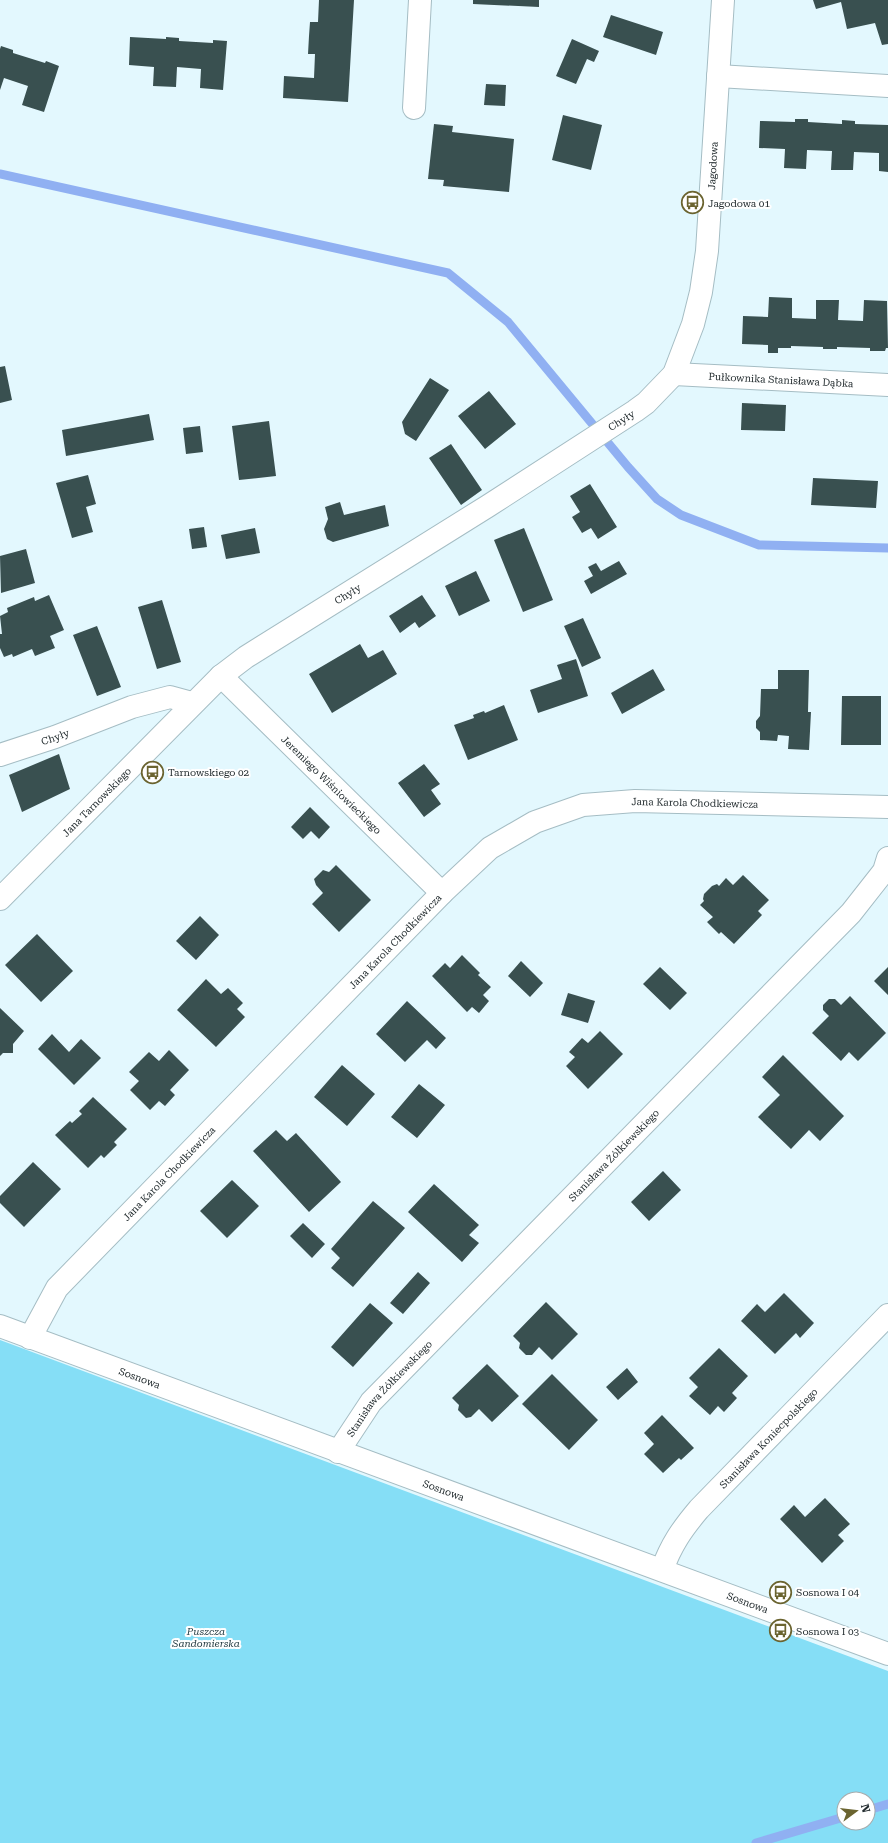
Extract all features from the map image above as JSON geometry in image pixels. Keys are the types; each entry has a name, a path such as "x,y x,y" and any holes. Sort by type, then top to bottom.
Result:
{"street":[{"path":"414,108 420,0"},
{"name":"Jagodowa","path":"674,374 693,324 701,292 705,264 710,212 723,0"},
{"path":"718,76 888,86"},
{"name":"Pułkownika Stanisława Dąbka","path":"674,374 888,386"},
{"name":"Chyły","path":"0,755 55,737 132,707 170,697 192,704 221,676 246,657 488,506 635,411 646,403 674,374"},
{"name":"Jeremiego Wiśniowieckiego","path":"221,676 442,894"},
{"name":"Jana Tarnowskiego","path":"0,899 192,704"},
{"name":"Jana Karola Chodkiewicza","path":"30,1338 57,1288 442,894 490,848 535,822 583,805 634,801 888,807"},
{"name":"Stanisława Żółkiewskiego","path":"338,1452 371,1402 852,913 884,870 888,858"},
{"name":"Stanisława Koniecpolskiego","path":"662,1570 672,1545 682,1529 699,1509 888,1315"},
{"name":"Sosnowa","path":"0,1326 338,1452 887,1652"}],"green space":[{"name":"Puszcza Sandomierska","path":"0,1340 888,1671 888,1843 0,1843"}],"building":[{"path":"319,0 354,0 348,102 283,98 284,76 314,78 315,54 308,54 309,36 310,22 318,22"},
{"path":"473,0 539,0 539,7 473,4"},
{"path":"813,0 888,0 888,44 882,45 875,23 847,29 841,2 816,9"},
{"path":"611,15 663,32 656,55 603,37"},
{"path":"130,37 166,39 166,37 179,38 179,41 213,43 213,40 227,41 223,90 200,88 201,69 177,67 176,87 153,86 154,67 129,65"},
{"path":"572,39 599,51 594,62 587,59 576,84 556,76"},
{"path":"1,46 13,50 13,53 45,63 46,61 59,66 44,112 22,105 28,86 4,78 0,90"},
{"path":"486,84 506,85 505,106 484,105"},
{"path":"563,115 602,125 591,170 552,160"},
{"path":"795,119 808,119 808,122 842,124 842,120 855,121 855,124 888,125 888,172 879,171 879,153 854,152 853,170 831,170 832,151 807,150 806,169 784,168 785,149 759,148 760,121 795,122"},
{"path":"434,124 453,126 452,132 514,139 509,192 443,186 444,180 428,179"},
{"path":"769,297 792,298 792,318 816,319 816,300 839,300 838,320 863,321 864,300 887,301 888,348 886,348 885,351 870,351 870,348 837,347 837,349 823,349 823,347 791,346 791,348 778,348 778,353 768,353 768,345 742,344 743,316 768,317"},
{"path":"5,366 12,400 0,403 0,367"},
{"path":"430,378 449,390 416,441 405,434 402,422"},
{"path":"489,391 516,424 485,449 458,416"},
{"path":"742,403 786,405 785,431 741,430"},
{"path":"149,414 154,440 66,456 62,430"},
{"path":"269,421 276,476 239,480 232,426"},
{"path":"200,426 203,452 186,454 183,428"},
{"path":"451,444 482,490 461,505 429,458"},
{"path":"88,475 96,504 86,507 93,532 72,538 56,483"},
{"path":"813,478 878,481 876,508 811,505"},
{"path":"590,484 617,527 598,539 591,528 582,533 572,517 580,512 570,496"},
{"path":"340,502 344,515 385,505 389,526 333,542 327,539 324,529 328,519 325,507"},
{"path":"204,527 207,547 192,549 189,529"},
{"path":"255,528 260,553 226,559 221,535"},
{"path":"524,528 553,600 523,612 494,540"},
{"path":"26,549 35,583 1,593 0,556"},
{"path":"619,561 627,574 591,594 584,581 593,576 588,567 596,563 601,571"},
{"path":"476,571 490,601 459,616 445,586"},
{"path":"49,595 64,630 50,636 55,648 35,656 32,649 13,657 12,654 4,657 0,648 0,634 2,634 0,616 8,612 7,608 34,597 35,601"},
{"path":"422,595 436,616 419,628 415,622 400,633 389,616"},
{"path":"162,600 181,662 157,669 138,607"},
{"path":"583,618 601,658 582,667 564,626"},
{"path":"97,626 121,687 97,696 73,635"},
{"path":"360,644 368,658 383,650 397,674 332,713 309,674"},
{"path":"576,659 588,696 538,713 530,690 562,679 557,665"},
{"path":"653,669 665,690 622,714 611,693"},
{"path":"778,670 809,670 808,712 811,712 809,750 788,749 789,736 778,735 777,741 760,740 760,732 756,728 756,721 760,716 761,689 778,689"},
{"path":"842,696 881,696 881,745 841,745"},
{"path":"504,705 518,740 468,760 454,725 474,718 473,715 484,711 485,713"},
{"path":"59,754 70,789 22,812 9,775"},
{"path":"424,764 440,784 431,790 441,804 424,817 398,783"},
{"path":"310,807 330,827 319,839 311,831 303,839 291,827"},
{"path":"336,865 371,900 339,932 312,904 323,893 316,885 314,879 323,870 329,872"},
{"path":"743,875 769,900 758,911 762,915 734,944 721,932 719,934 707,922 713,917 700,905 704,901 704,894 712,886 717,884 719,886 726,878 733,885"},
{"path":"200,916 219,935 196,960 176,941"},
{"path":"37,934 73,971 41,1002 5,965"},
{"path":"462,955 480,973 478,975 491,987 483,995 489,1001 479,1013 472,1007 467,1012 432,976 445,963 450,968"},
{"path":"521,961 543,983 530,997 508,976"},
{"path":"660,967 687,993 670,1010 643,984"},
{"path":"888,967 888,995 874,981"},
{"path":"206,979 221,994 228,988 243,1003 237,1009 245,1017 216,1047 177,1010"},
{"path":"568,993 595,1001 588,1023 561,1015"},
{"path":"850,996 886,1033 858,1061 849,1052 841,1061 812,1033 829,1016 823,1010 823,1005 829,999 835,999 841,1005"},
{"path":"407,1001 446,1038 436,1049 427,1040 405,1062 376,1034"},
{"path":"0,1008 24,1031 13,1044 13,1053 3,1053 0,1056"},
{"path":"600,1031 623,1054 588,1089 566,1066 575,1057 569,1052 582,1038 588,1043"},
{"path":"52,1034 69,1052 81,1039 101,1058 74,1085 38,1049"},
{"path":"169,1050 189,1070 170,1090 175,1095 165,1106 159,1101 150,1110 130,1090 139,1081 129,1072 149,1052 159,1061"},
{"path":"783,1055 844,1116 820,1141 809,1130 791,1149 758,1117 780,1095 762,1077"},
{"path":"342,1065 375,1094 347,1126 314,1097"},
{"path":"419,1084 445,1105 417,1138 391,1117"},
{"path":"93,1097 127,1129 114,1142 117,1145 104,1158 101,1155 88,1168 55,1135 70,1121 72,1123 82,1114 79,1111"},
{"path":"276,1130 287,1141 296,1133 341,1182 309,1212 253,1151"},
{"path":"33,1162 61,1189 24,1227 0,1203 0,1196"},
{"path":"663,1171 681,1190 649,1221 631,1202"},
{"path":"232,1180 259,1206 227,1238 200,1211"},
{"path":"434,1184 479,1225 469,1235 479,1243 462,1262 408,1212"},
{"path":"373,1201 405,1228 353,1287 331,1268 340,1258 331,1249"},
{"path":"303,1223 325,1244 312,1258 290,1236"},
{"path":"418,1272 430,1283 403,1314 390,1303"},
{"path":"784,1293 814,1323 800,1338 796,1333 775,1354 741,1321 757,1304 765,1312"},
{"path":"546,1302 578,1334 552,1360 539,1347 532,1355 526,1355 519,1348 520,1343 513,1336"},
{"path":"370,1303 393,1323 353,1367 331,1347"},
{"path":"719,1348 748,1376 732,1393 737,1398 724,1412 718,1406 710,1415 689,1396 698,1387 689,1378"},
{"path":"487,1364 519,1396 492,1422 479,1409 471,1417 466,1418 458,1410 459,1405 452,1398"},
{"path":"627,1368 638,1382 618,1400 606,1387"},
{"path":"552,1374 598,1420 569,1450 522,1404"},
{"path":"662,1415 694,1448 681,1460 679,1458 663,1473 644,1454 654,1444 644,1433"},
{"path":"825,1498 850,1524 838,1535 844,1541 822,1563 780,1519 794,1505 805,1517"}],"waterway":[{"path":"0,174 448,273 508,322 628,467 657,499 681,515 759,545 888,548"},
{"path":"876,1808 888,1804"},
{"path":"756,1843 836,1819"}],"place":[{"name":"Jagodowa 01","path":"692,203"},
{"name":"Tarnowskiego 02","path":"152,772"},
{"name":"Sosnowa I 04","path":"781,1592"},
{"name":"Sosnowa I 03","path":"781,1631"}]}
